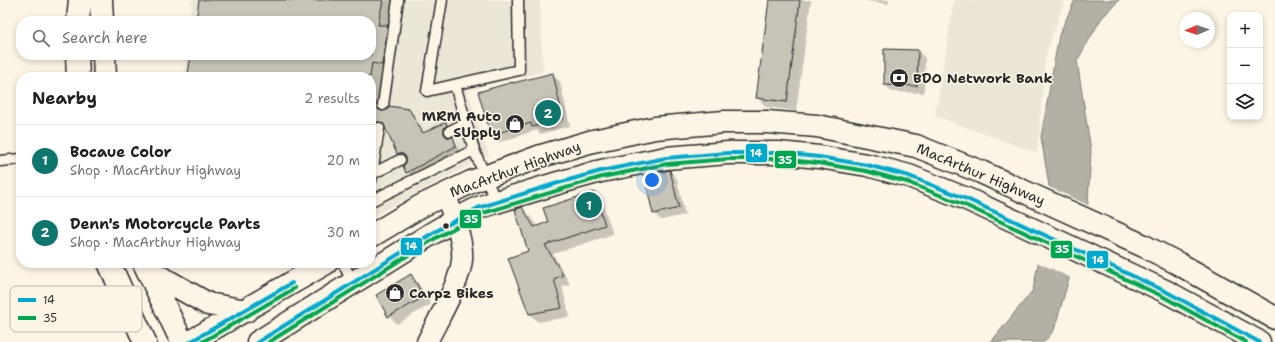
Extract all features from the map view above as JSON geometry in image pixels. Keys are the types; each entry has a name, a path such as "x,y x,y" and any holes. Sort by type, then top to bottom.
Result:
{"main road":[{"path":"78,16 80,0"},
{"path":"101,0 102,16"},
{"path":"77,60 78,72"},
{"path":"104,60 106,72"},
{"name":"MacArthur Highway","path":"376,233 445,194 485,177 541,156 593,141 655,128 724,122 767,122 817,126 916,146 982,172 1144,246 1275,318"},
{"name":"MacArthur Highway","path":"258,342 455,220 478,208 601,171 666,158 728,153 784,154 819,157 867,165 909,176 969,200 1131,274 1259,342"},
{"path":"111,268 119,286"},
{"path":"146,268 182,342"},
{"path":"148,268 208,304 246,311"},
{"path":"190,342 246,311 318,268"},
{"path":"140,332 145,342"}],"street":[{"path":"427,342 451,294 460,271 462,259 455,220 445,194"}],"lane":[{"path":"383,105 398,0"},
{"path":"442,0 427,91 519,70 518,0"},
{"path":"455,85 474,150 496,202"},
{"path":"450,131 466,123"},
{"path":"376,146 379,128"},
{"path":"376,199 474,150"},
{"path":"0,161 16,160"},
{"path":"376,174 400,160"},
{"path":"344,268 352,283"}],"shaded area":[{"path":"192,0 540,0 543,72 467,90 489,155 376,214 376,72 184,72 186,60 376,60 376,16 190,16"},
{"path":"954,0 1065,0 1046,54 1037,153 935,116"},
{"path":"1075,0 1119,0 1101,19 1077,61 1091,151 1087,217 1054,330 1044,342 991,342 1033,290 1051,198 1041,137 1059,35"}],"pier":[{"path":"1047,186 1090,206 1089,218 1071,278 1037,262 1049,198"}],"building":[{"path":"199,0 383,0 378,25 388,25 382,65 372,63 371,72 188,72 190,60 376,60 376,16 197,16"},
{"path":"769,0 800,0 787,102 756,98"},
{"path":"884,49 918,50 917,86 884,85"},
{"path":"553,73 563,119 532,127 531,123 491,135 478,92"},
{"path":"376,105 379,110 382,111 388,109 389,106 409,109 423,133 446,122 447,125 444,128 444,134 447,137 453,137 456,146 406,173 403,166 406,163 406,157 403,154 397,154 383,123 376,123"},
{"path":"670,170 679,208 653,214 644,175"},
{"path":"594,192 605,225 545,245 563,275 554,279 562,308 529,314 508,258 528,251 515,210 522,207 534,227 548,222 543,208"},
{"path":"411,274 424,297 388,317 376,295"}],"transit line":[{"name":"14","path":"258,342 431,234 478,208 601,171 666,158 728,153 778,153 819,157 867,165 909,176 969,200 1165,291 1259,342"},
{"name":"35","path":"269,342 434,239 480,214 602,177 667,164 728,159 778,159 818,163 866,171 907,182 967,206 1162,296 1246,342"},
{"name":"14","path":"190,342 292,283"},
{"name":"35","path":"202,342 295,288"}],"place":[{"name":"BDO Network Bank","path":"899,78"},
{"name":"Denn's Motorcycle Parts","path":"548,113"},
{"name":"MRM Auto SUpply","path":"515,124"},
{"name":"Bocaue Color","path":"589,205"},
{"name":"Carpz Bikes","path":"395,293"}]}
